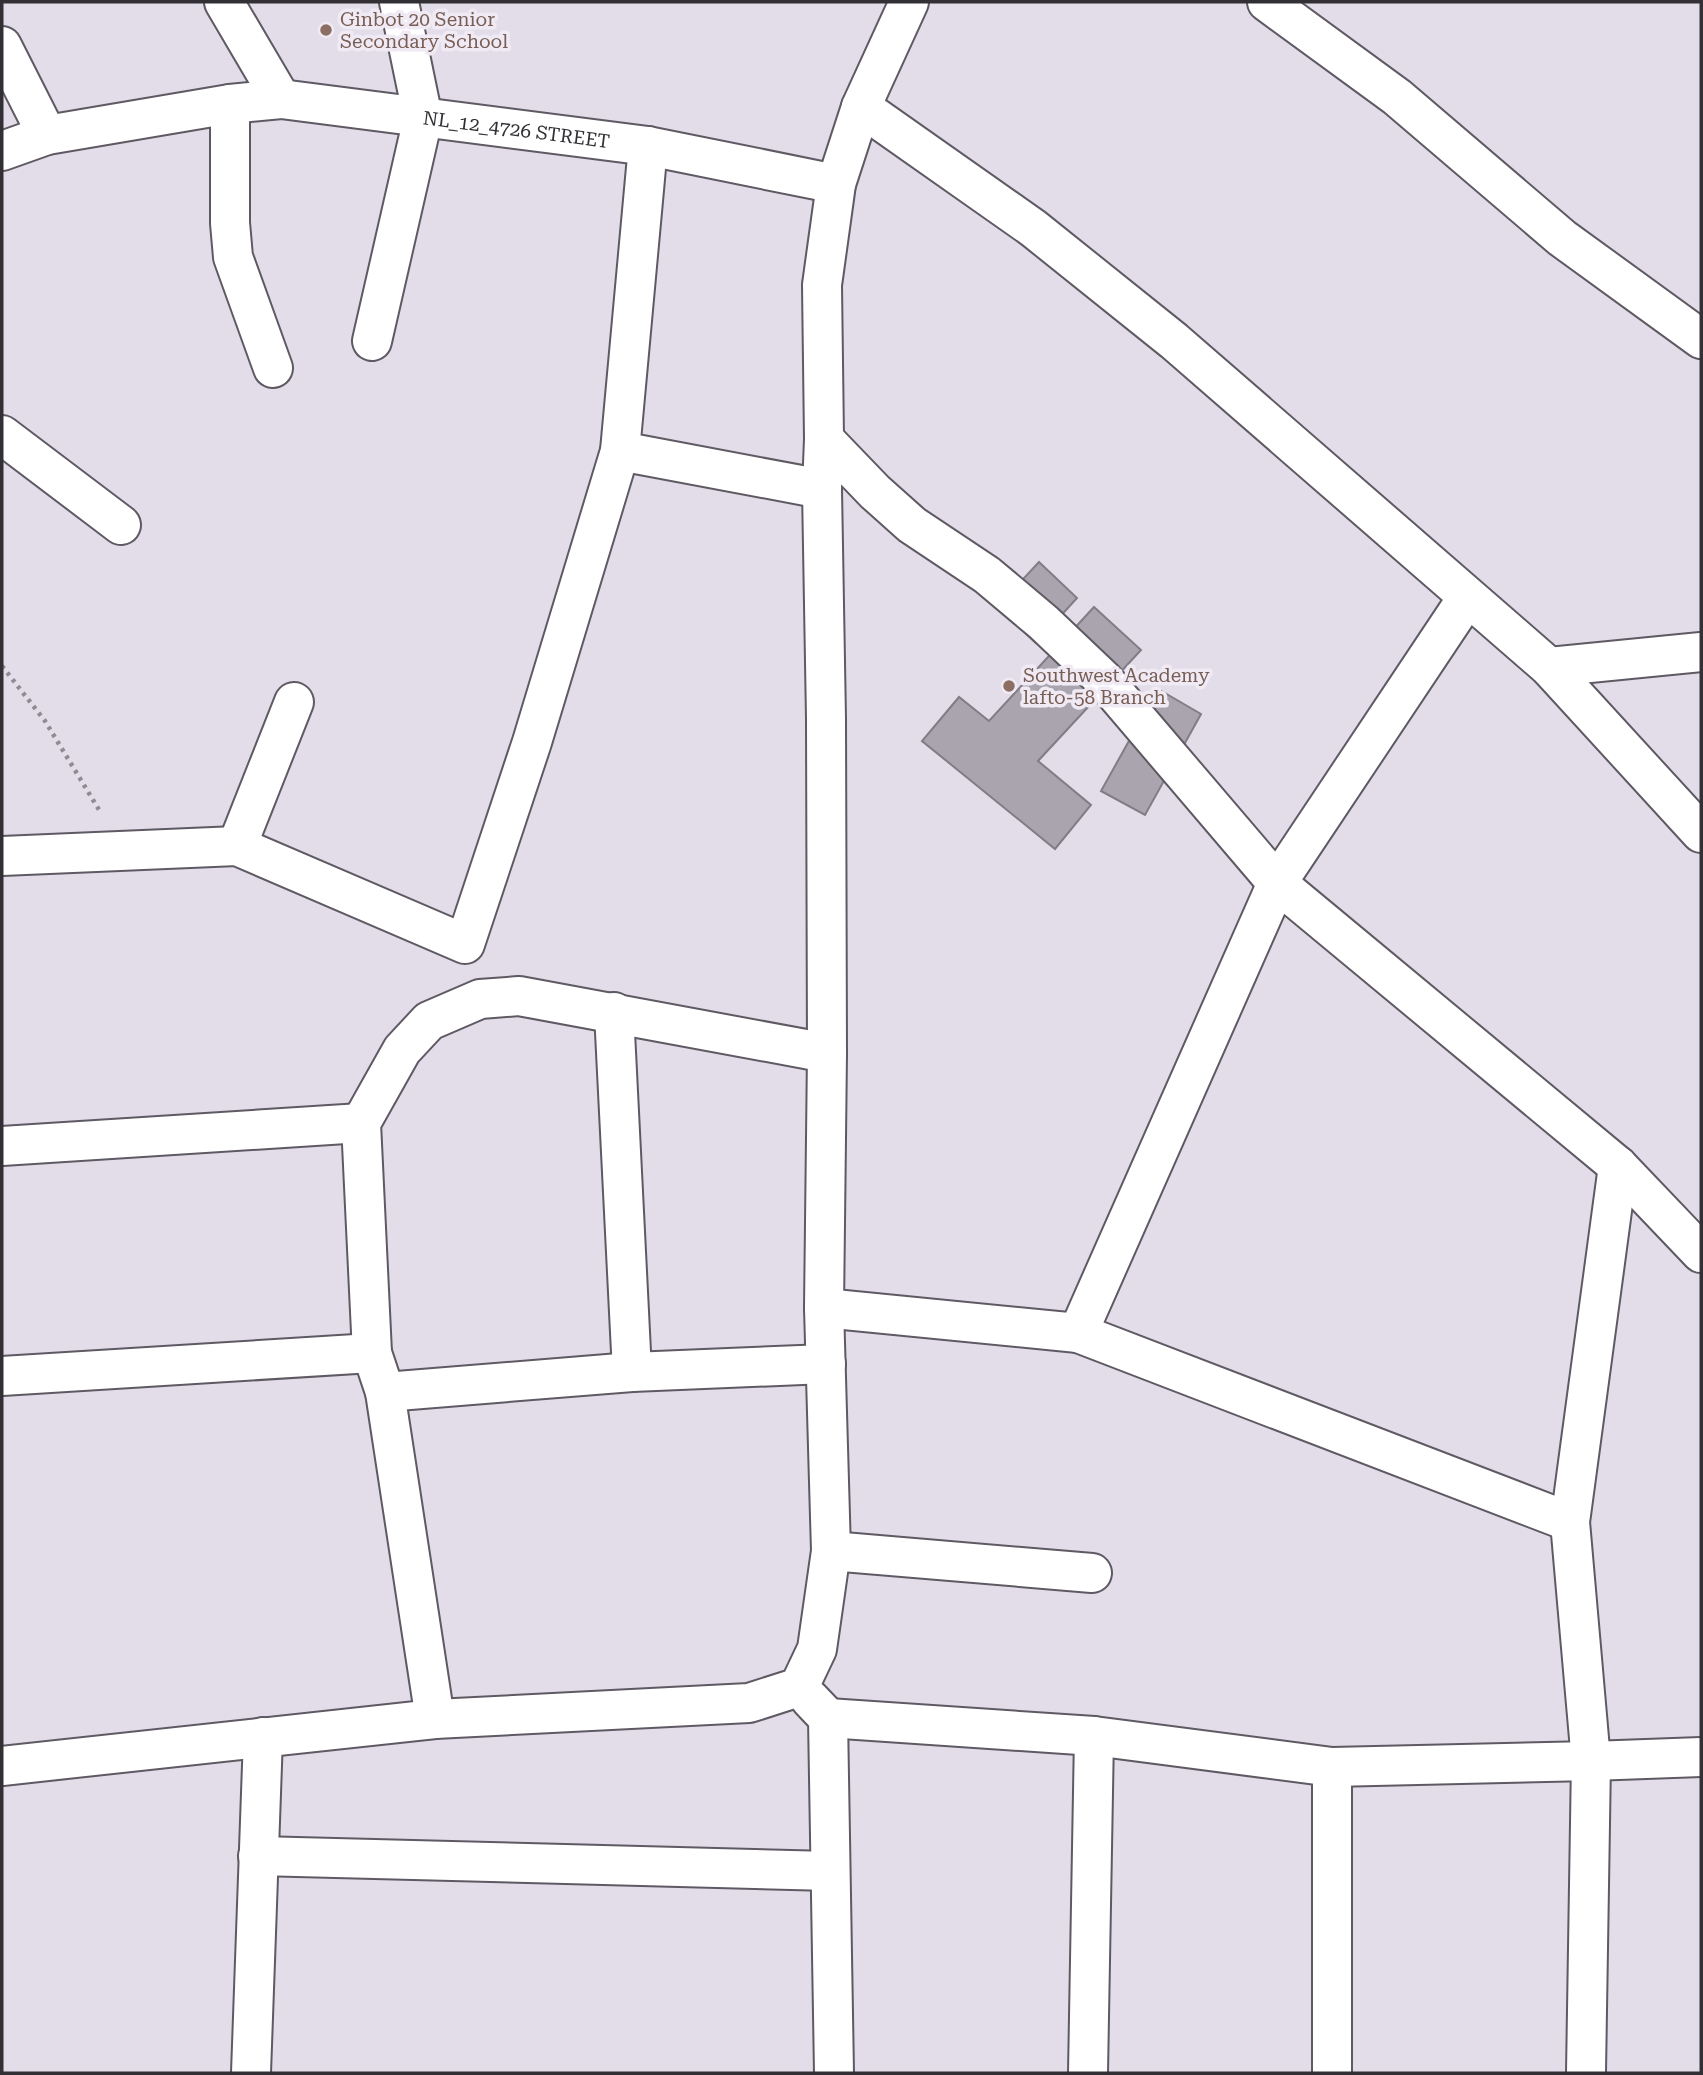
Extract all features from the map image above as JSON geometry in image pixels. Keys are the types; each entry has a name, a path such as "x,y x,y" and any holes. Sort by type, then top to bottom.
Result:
{"street":[{"path":"224,2 281,99"},
{"path":"372,341 423,118 399,2"},
{"path":"2,1766 435,1719 748,1703 799,1687 817,1649 831,1551 824,1308 827,1053 822,285 836,184 861,107 909,2"},
{"path":"1267,2 1397,97 1562,238 1701,339"},
{"path":"2,46 47,135"},
{"name":"NL_12_4726 STREET","path":"2,150 47,135 230,104 281,99 648,146 836,184"},
{"path":"230,104 230,223 233,257 272,368"},
{"path":"861,107 1033,228 1174,341 1549,667 1701,833"},
{"path":"480,999 466,944 532,742 620,451 648,146"},
{"path":"824,439 875,492 912,525 987,575 1043,622 1102,679 1277,884 1618,1166 1701,1253"},
{"path":"3,440 121,525"},
{"path":"620,451 822,489"},
{"path":"1078,1333 1277,884 1468,598"},
{"path":"1549,667 1701,652"},
{"path":"237,846 294,702"},
{"path":"2,856 237,846 466,944"},
{"path":"435,1719 385,1392 372,1353 361,1123 402,1051 429,1021 480,999 519,996 827,1053"},
{"path":"614,1012 632,1372"},
{"path":"2,1146 361,1123"},
{"path":"1586,2073 1591,1761 1570,1521 1618,1166"},
{"path":"824,1308 1078,1333 1570,1521"},
{"path":"2,1376 372,1353"},
{"path":"385,1392 632,1372 826,1364"},
{"path":"831,1551 1092,1573"},
{"path":"799,1687 828,1718 834,2073"},
{"path":"828,1718 1094,1735 1332,1767 1701,1758"},
{"path":"1087,2073 1094,1735"},
{"path":"251,2073 263,1737"},
{"path":"1332,1767 1332,2073"},
{"path":"258,1856 830,1871"}],"path":[{"path":"2,666 46,721 123,850"}],"building":[{"path":"1039,562 1077,598 1036,643 997,607"},
{"path":"1094,607 1141,650 1038,761 1091,805 1055,849 922,741 959,697 989,721"},
{"path":"1158,689 1201,714 1145,815 1101,791"}],"place":[{"name":"Ginbot 20 Senior Secondary School","path":"326,30"},
{"name":"Southwest Academy lafto-58 Branch","path":"1009,686"}]}
